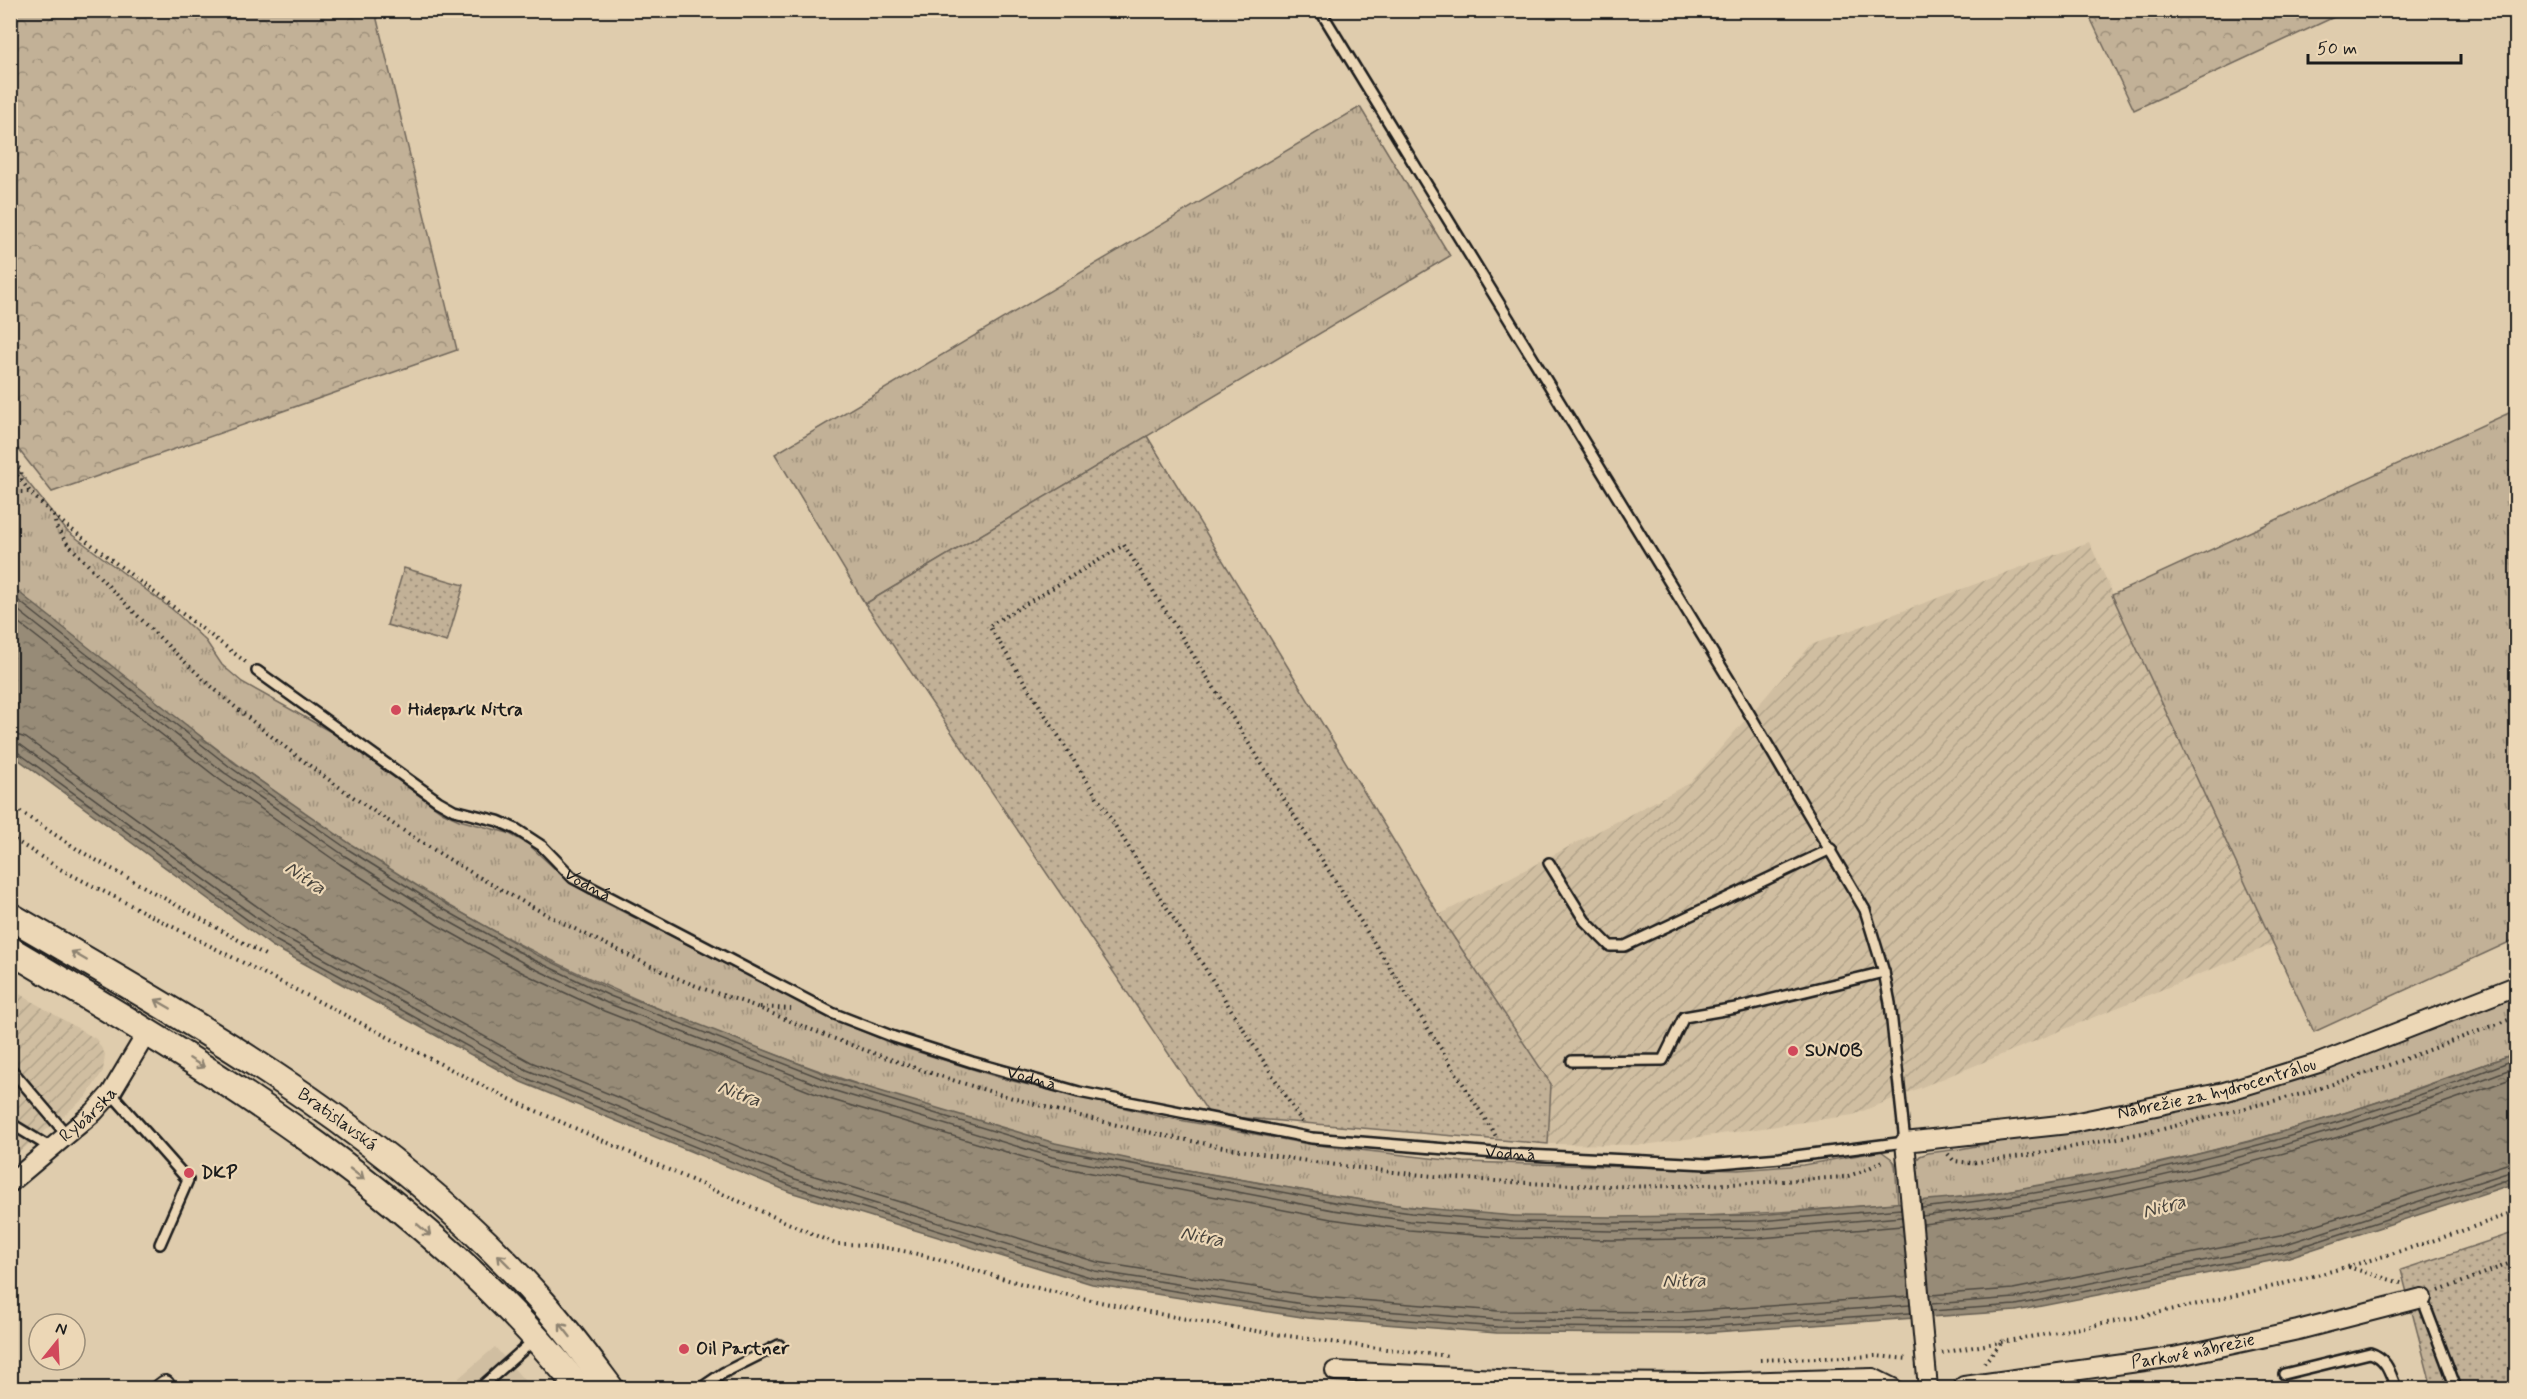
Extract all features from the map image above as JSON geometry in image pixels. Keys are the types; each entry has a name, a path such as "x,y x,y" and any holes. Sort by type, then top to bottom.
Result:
{"main road":[{"name":"Bratislavská","path":"10,916 196,1023 311,1098 401,1168 473,1230 509,1266 544,1304 610,1389"},
{"name":"Bratislavská","path":"10,950 148,1031 237,1087 323,1148 380,1192 487,1287 536,1338 579,1389"},
{"path":"130,985 148,1031 196,1023"},
{"path":"380,1192 401,1168"}],"street":[{"name":"Nábrežie za hydrocentrálou","path":"1905,1142 2068,1124 2223,1092 2319,1063 2517,986"},
{"name":"Rybárska","path":"10,1183 94,1112 111,1093 148,1031"},
{"path":"1905,1142 1928,1389"},
{"name":"Parkové nábrežie","path":"1963,1389 1964,1386 2174,1357 2298,1330 2422,1298"},
{"path":"1335,1371 1557,1382 1703,1383 1874,1378 1893,1389"}],"lane":[{"path":"1320,10 1831,849 1865,910 1884,972 1890,1003 1905,1142"},
{"name":"Vodná","path":"257,671 438,801 454,810 498,821 516,829 542,846 573,878 832,1013 894,1037 972,1062 1079,1092 1312,1138 1507,1154 1707,1164 1780,1158 1905,1142"},
{"path":"1550,863 1585,921 1610,946 1624,946 1831,849"},
{"path":"1572,1061 1663,1060 1684,1017 1736,1008 1884,972"},
{"path":"10,1068 67,1135"},
{"path":"111,1093 188,1180 160,1244"},
{"path":"10,1123 51,1148"},
{"path":"2422,1298 2456,1389"},
{"path":"480,1389 536,1338"},
{"path":"701,1389 723,1372 779,1345"},
{"path":"2284,1374 2370,1353 2380,1356 2389,1369 2396,1389"}],"path":[{"path":"10,459 21,470 22,480"},
{"path":"10,466 54,516 257,671"},
{"path":"10,487 20,492 31,492"},
{"path":"54,516 56,527 66,542 169,649 236,708 371,808 473,874 555,919 694,985 756,1006"},
{"path":"1312,1138 989,626 1124,545 1507,1154"},
{"path":"10,805 80,851 267,956"},
{"path":"10,837 60,869 505,1097 834,1244 868,1243 903,1250 1037,1288 1200,1322 1343,1345 1461,1357"},
{"path":"1756,1360 1876,1356 1925,1350 1937,1354 2169,1311 2347,1267 2517,1211"},
{"path":"2347,1267 2402,1282 2422,1298 2517,1261"}],"shaded area":[{"path":"2089,542 2274,944 1853,1115 1644,1145 1548,1144 1551,1083 1439,915 1690,783 1811,645"},
{"path":"11,989 96,1039 105,1054 103,1071 86,1097 11,1159"},
{"path":"495,1347 531,1388 447,1388"}],"green space":[{"path":"11,10 375,11 457,350 52,492 11,440"},
{"path":"2087,11 2347,11 2134,110"},
{"path":"1360,107 1450,256 865,604 775,454"},
{"path":"2511,412 2516,424 2516,939 2314,1032 2112,595"},
{"path":"1147,436 1439,915 1551,1084 1548,1144 1210,1115 865,604"},
{"path":"10,460 67,531 173,610 206,641 222,665 242,682 331,732 442,812 459,820 508,833 528,844 569,882 596,898 843,1023 893,1044 1004,1079 1163,1117 1308,1144 1464,1162 1738,1170 1803,1165 1881,1151 1895,1163 1898,1203 1754,1214 1561,1218 1477,1214 1372,1201 1142,1162 1053,1143 907,1101 723,1035 565,967 451,907 395,873 341,838 236,763 32,605 11,586"},
{"path":"404,568 464,585 447,642 387,625"},
{"path":"2516,997 2516,1053 2384,1100 2283,1132 2127,1170 2044,1185 1919,1202 1915,1162 1920,1156 1928,1153 2109,1121 2367,1052"},
{"path":"2516,1232 2516,1388 2432,1388 2401,1270"}],"water":[{"name":"Nitra","path":"11,586 233,762 352,845 448,905 535,954 613,991 836,1078 1055,1143 1148,1163 1411,1207 1514,1216 1759,1215 1984,1195 2162,1163 2251,1141 2335,1116 2516,1053 2516,1183 2286,1258 2016,1311 1685,1334 1497,1333 1308,1318 1092,1284 790,1192 521,1082 272,946 11,754"}],"place":[{"name":"Hidepark Nitra","path":"396,710"},
{"name":"SUNOB","path":"1793,1051"},
{"name":"DKP","path":"189,1173"},
{"name":"Oil Partner","path":"684,1349"}]}
